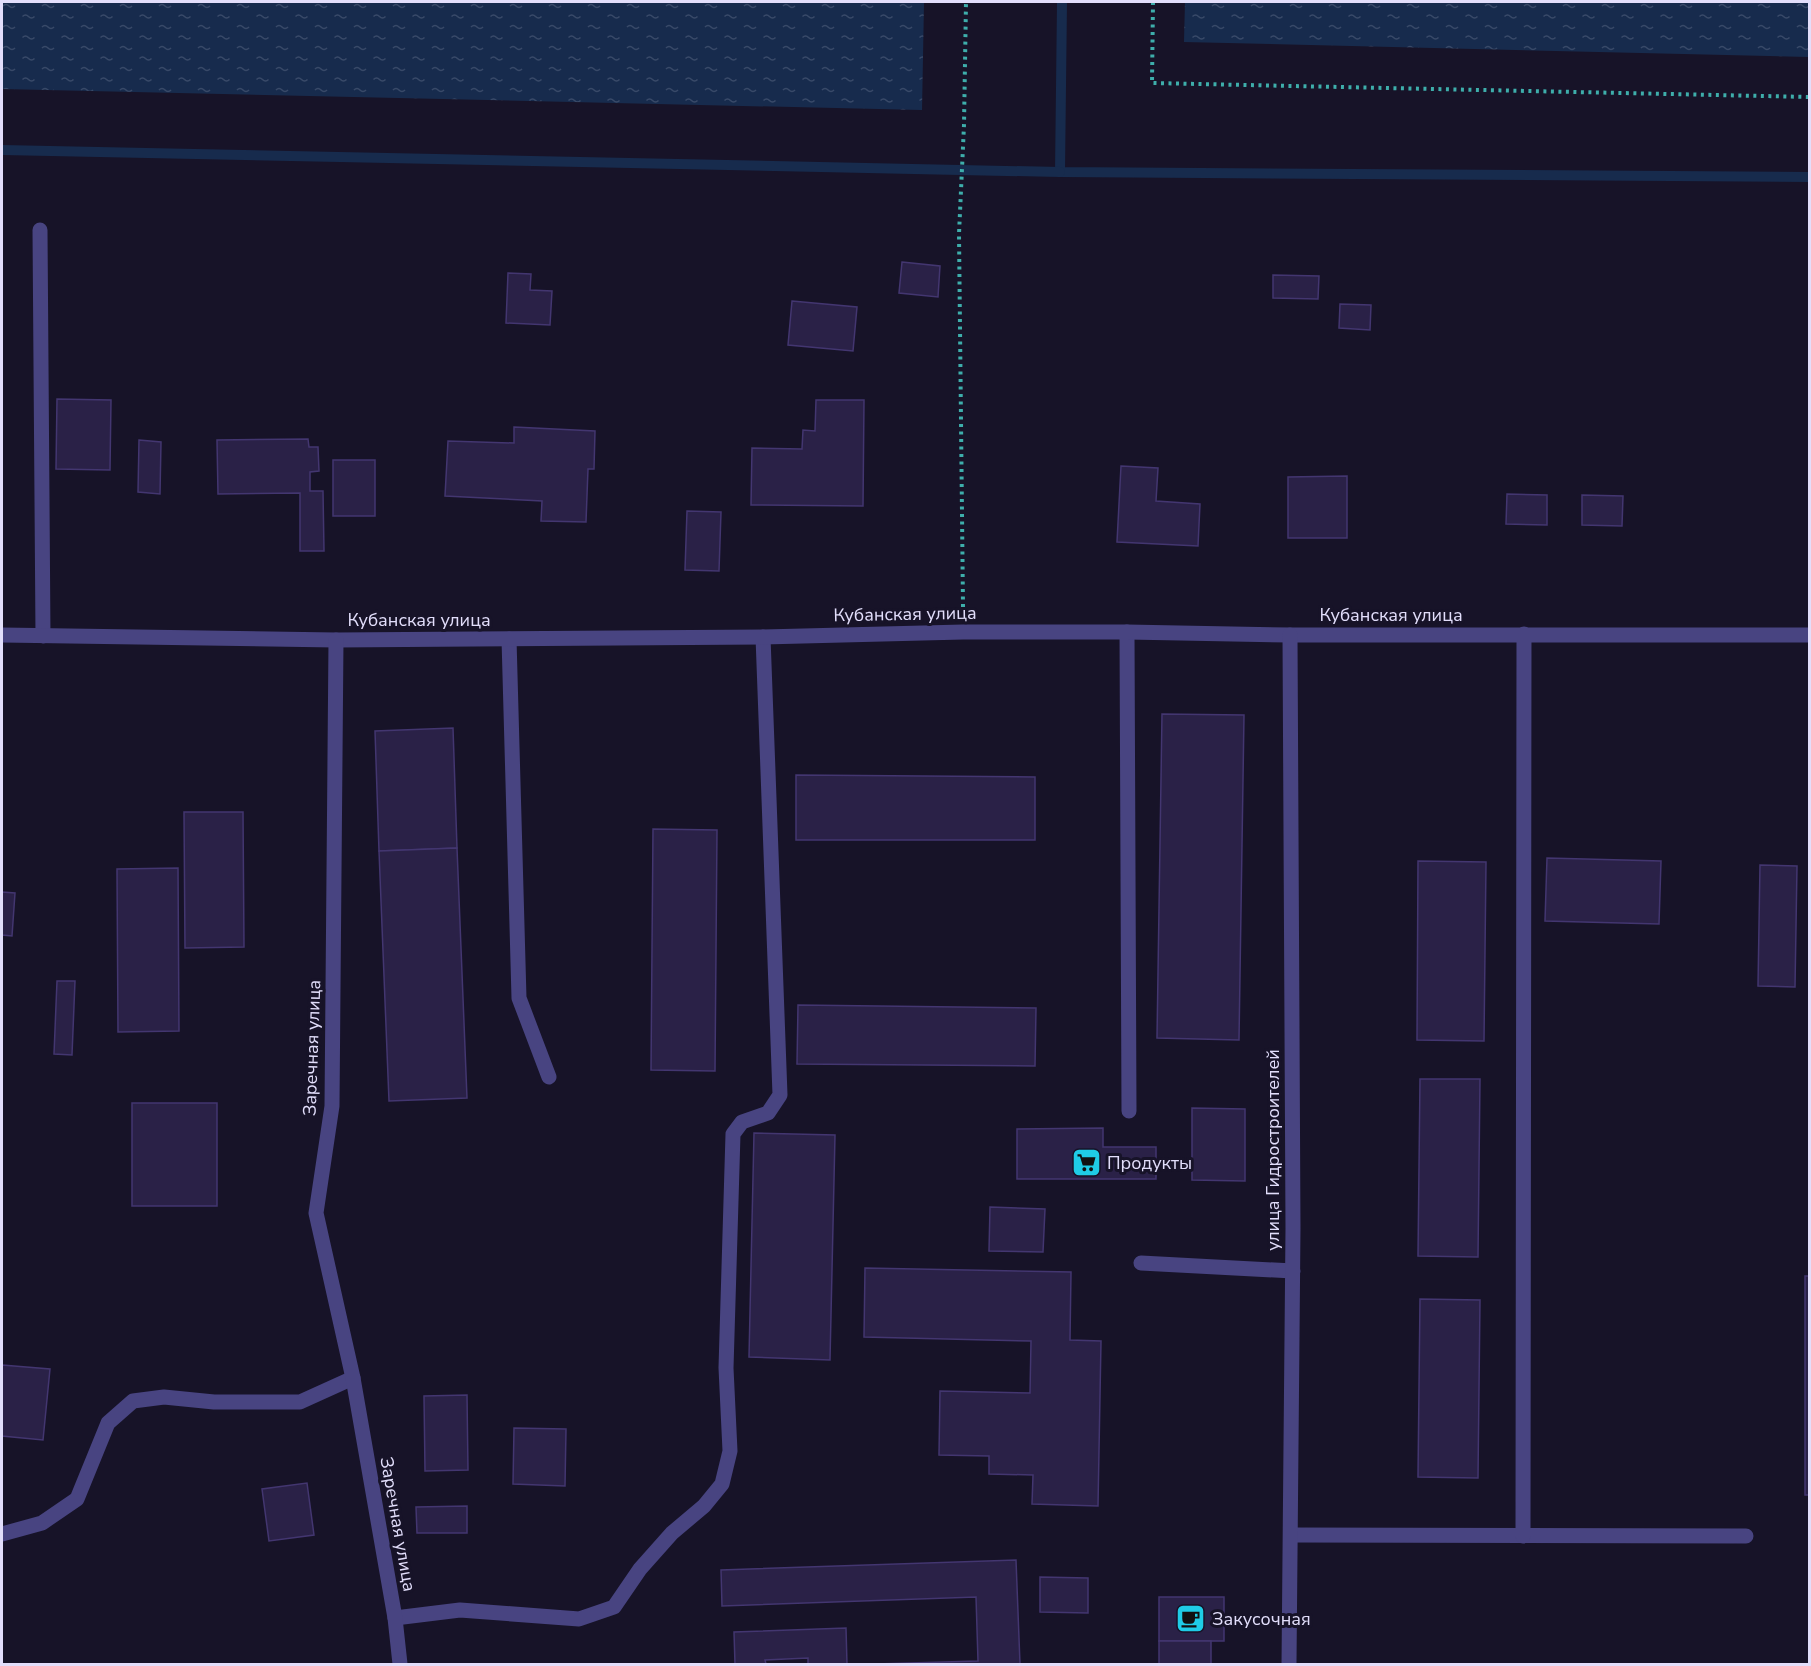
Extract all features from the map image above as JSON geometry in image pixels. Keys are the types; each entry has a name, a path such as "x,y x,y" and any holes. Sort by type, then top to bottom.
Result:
{"street":[{"path":"40,231 43,636"},
{"name":"Кубанская улица","path":"2,635 336,640 963,632 1290,635 1809,635"},
{"path":"1127,632 1129,1111"},
{"path":"1523,1536 1524,634"},
{"name":"улица Гидростроителей","path":"1289,1665 1293,1271 1290,635"},
{"path":"395,1618 460,1610 579,1619 614,1607 640,1569 672,1533 704,1506 722,1484 730,1451 726,1368 733,1134 742,1122 768,1113 780,1095 763,636"},
{"path":"509,639 519,998 549,1077"},
{"name":"Заречная улица","path":"336,640 332,1106 316,1213 353,1378 395,1618 400,1665"},
{"path":"1141,1263 1293,1271"},
{"path":"2,1534 42,1523 77,1499 108,1423 133,1401 164,1397 214,1402 300,1402 353,1378"},
{"path":"1292,1535 1746,1536"}],"path":[{"path":"963,632 959,234 966,2"},
{"path":"1153,2 1152,83 1809,97"}],"water":[{"path":"2,2 924,2 922,110 2,89"},
{"path":"1185,2 1809,2 1809,57 1184,42"}],"building":[{"path":"902,262 940,266 938,297 899,293"},
{"path":"508,273 531,274 530,290 552,291 550,325 506,323"},
{"path":"1273,275 1319,276 1318,299 1273,298"},
{"path":"792,301 857,307 853,351 788,345"},
{"path":"1340,304 1371,305 1370,330 1339,328"},
{"path":"57,399 111,400 110,470 56,469"},
{"path":"816,400 864,400 863,506 751,505 752,448 802,449 803,430 815,431"},
{"path":"514,427 595,431 594,469 588,469 586,522 541,521 542,501 445,496 448,441 514,443"},
{"path":"308,439 309,447 318,447 319,471 310,472 310,491 323,491 324,551 300,551 300,493 218,494 217,440"},
{"path":"139,440 161,442 160,494 138,492"},
{"path":"333,460 375,460 375,516 333,516"},
{"path":"1121,466 1158,468 1156,501 1200,504 1198,546 1117,542"},
{"path":"1347,476 1347,538 1288,538 1288,477"},
{"path":"1507,494 1547,495 1547,525 1506,524"},
{"path":"1582,495 1623,496 1622,526 1582,525"},
{"path":"687,511 721,512 719,571 685,570"},
{"path":"1162,714 1244,715 1239,1040 1157,1038"},
{"path":"453,728 457,848 379,851 375,731"},
{"path":"796,775 1035,777 1035,840 796,840"},
{"path":"184,812 243,812 244,947 185,948"},
{"path":"653,829 717,830 715,1071 651,1070"},
{"path":"457,848 467,1098 389,1101 379,851"},
{"path":"1547,858 1661,861 1659,924 1545,921"},
{"path":"1418,861 1486,862 1484,1041 1417,1040"},
{"path":"1760,865 1797,866 1795,987 1758,986"},
{"path":"178,868 179,1031 118,1032 117,869"},
{"path":"2,892 15,893 12,936 2,935"},
{"path":"57,981 75,981 72,1055 54,1054"},
{"path":"798,1005 1036,1008 1035,1066 797,1064"},
{"path":"1809,1058 1810,1058 1809,1215"},
{"path":"1420,1079 1480,1079 1478,1257 1418,1256"},
{"path":"132,1103 217,1103 217,1206 132,1206"},
{"name":"Продукты","path":"1192,1108 1245,1109 1245,1181 1192,1180"},
{"name":"Продукты","path":"1103,1128 1103,1147 1156,1147 1156,1179 1017,1179 1017,1129"},
{"path":"754,1133 835,1135 830,1360 749,1357"},
{"path":"990,1207 1045,1209 1043,1252 989,1251"},
{"path":"865,1268 1071,1272 1070,1340 1101,1341 1098,1506 1032,1504 1033,1475 989,1474 989,1456 939,1455 940,1391 1030,1393 1031,1341 864,1337"},
{"path":"1805,1276 1810,1276 1810,1495 1805,1495"},
{"path":"1420,1299 1480,1300 1478,1478 1418,1477"},
{"path":"2,1365 50,1369 43,1440 2,1436"},
{"path":"467,1395 468,1470 425,1471 424,1396"},
{"path":"514,1428 566,1429 565,1486 513,1484"},
{"path":"307,1483 314,1535 269,1541 262,1489"},
{"path":"467,1506 467,1533 417,1533 416,1507"},
{"path":"1016,1560 1020,1664 875,1664 978,1661 976,1597 722,1606 721,1570"},
{"path":"1040,1577 1088,1578 1088,1613 1040,1612"},
{"name":"Закусочная","path":"1159,1597 1224,1597 1224,1641 1159,1641"},
{"path":"846,1628 847,1664 808,1664 808,1658 765,1660 766,1664 735,1664 734,1632"},
{"path":"1159,1641 1211,1641 1211,1664 1159,1664"}],"waterway":[{"path":"1062,2 1060,172 1810,177"},
{"path":"2,150 1060,172"}],"place":[{"name":"Продукты","path":"1086,1163"},
{"name":"Закусочная","path":"1191,1619"}]}
